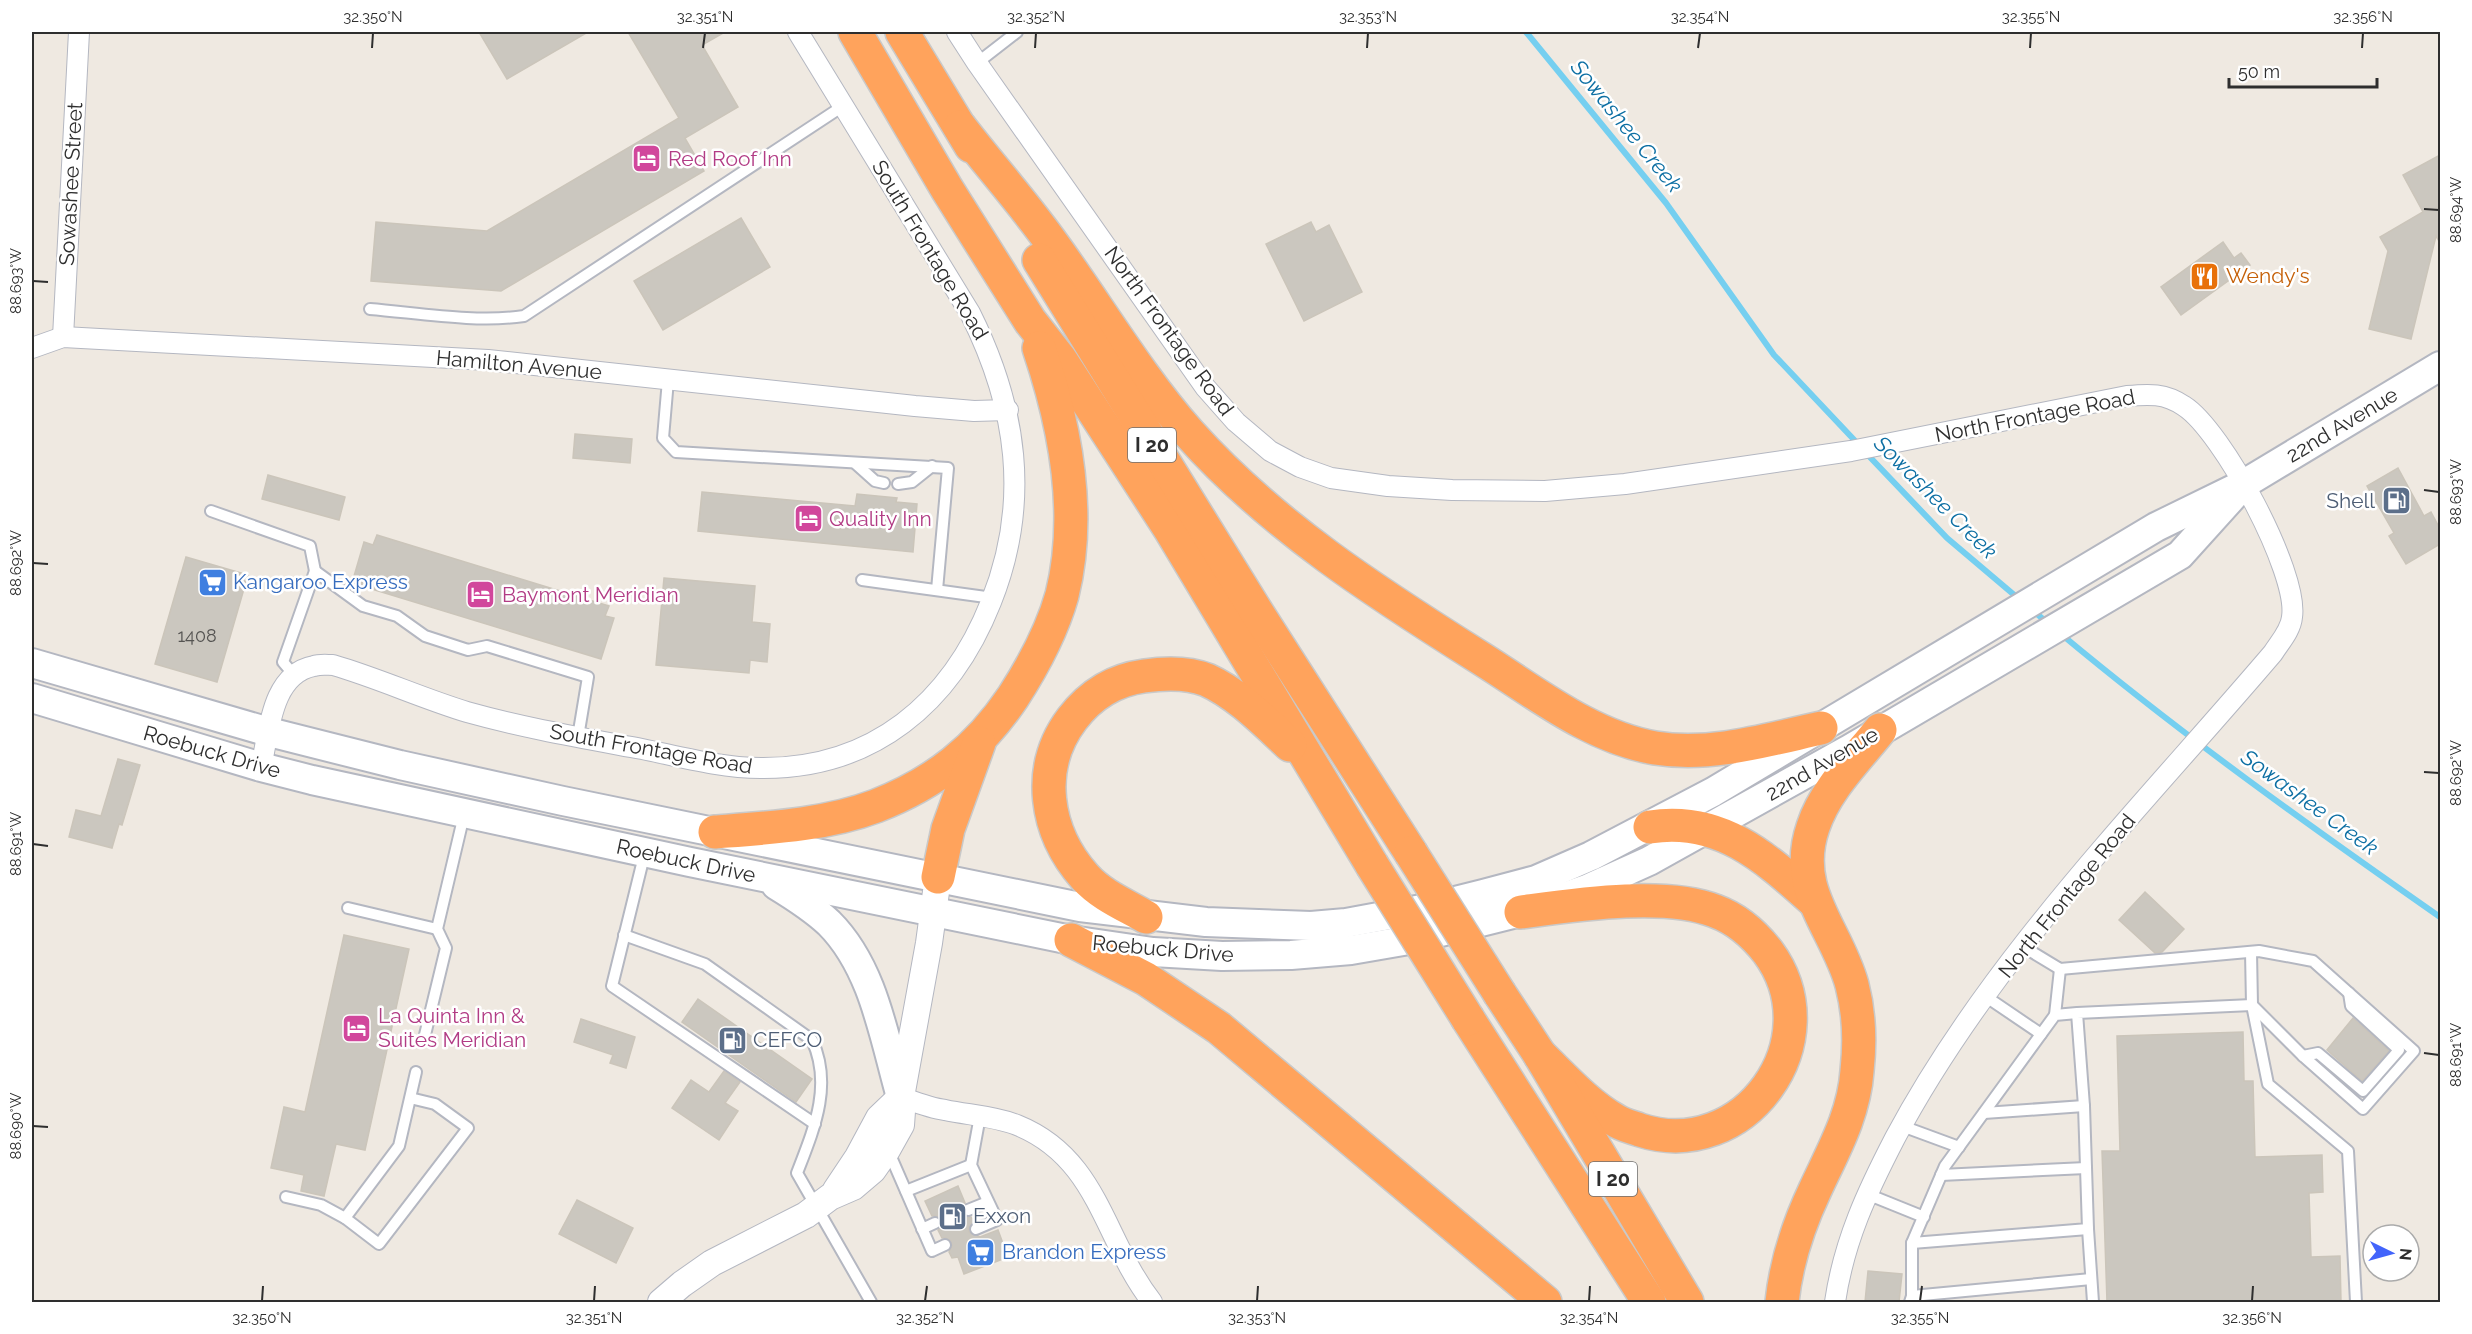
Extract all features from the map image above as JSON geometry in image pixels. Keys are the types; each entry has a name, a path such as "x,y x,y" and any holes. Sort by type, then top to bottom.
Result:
{"highway":[{"name":"I 20","path":"855,32 947,189 1030,321 1060,360 1170,529 1372,865 1649,1302"},
{"name":"I 20","path":"902,32 1103,366 1540,1055 1687,1302"},
{"path":"960,127 1053,244 1152,385 1188,432 1263,506 1305,541 1389,600 1582,722 1621,740 1654,748 1692,752 1754,743 1821,728"},
{"path":"715,832 768,829 834,818 875,806 911,790 948,767 980,741 1003,712 1039,653 1062,595 1067,564 1070,517 1067,458 1056,402 1030,321"},
{"path":"1146,916 1098,890 1084,876 1062,843 1049,805 1048,782 1054,748 1065,728 1092,697 1121,680 1161,673 1206,680 1243,704 1316,769"},
{"path":"1782,1302 1785,1272 1796,1234 1839,1141 1851,1107 1857,1072 1858,1028 1852,985 1836,944 1814,901 1806,859 1813,826 1827,797 1880,730"},
{"path":"938,877 948,829 980,741"},
{"path":"1650,827 1687,825 1738,841 1765,858 1814,901"},
{"path":"1521,912 1592,903 1642,902 1683,904 1714,910 1739,923 1759,940 1785,983 1790,1006 1790,1028 1786,1052 1777,1074 1764,1094 1729,1123 1711,1131 1689,1136 1667,1137 1615,1120 1540,1055"},
{"path":"1071,940 1146,979 1219,1028 1545,1302"}],"main road":[{"name":"22nd Avenue","path":"1349,936 1427,908 1536,880 1650,827 1852,710 2156,527 2244,484 2440,366"},
{"name":"22nd Avenue","path":"1349,936 1409,940 1521,912 1587,889 1649,861 1880,730 2180,555 2244,484"},
{"name":"Roebuck Drive","path":"32,663 269,732 424,770 715,832 1080,907 1146,916 1311,926 1349,936"},
{"name":"Roebuck Drive","path":"32,698 261,767 464,814 1071,940 1154,952 1222,956 1291,955 1349,936"},
{"path":"761,876 820,916 840,935 851,951 871,993 901,1098"}],"street":[{"name":"Sowashee Street","path":"63,337 79,32"},
{"name":"South Frontage Road","path":"294,675 314,666 333,665 468,712 578,737 736,766 791,768 829,761 891,734 921,709 944,685 964,657 982,624 993,598 1011,539 1015,489 1014,445 1008,410 989,350 970,313 798,32"},
{"name":"North Frontage Road","path":"957,32 1205,387 1236,422 1270,451 1300,467 1331,478 1388,486 1452,490 1545,491 1625,484 1874,447 2127,396 2151,394 2169,397 2187,407 2203,424 2244,484 2279,555 2290,590 2293,609 2290,627 2273,653 2022,946 1933,1070 1853,1224 1839,1270 1835,1302"},
{"name":"Hamilton Avenue","path":"32,348 63,337 488,360 915,406 974,411 1008,410"},
{"path":"261,767 283,685 294,675"},
{"path":"661,1302 712,1263 777,1231 823,1202 853,1187 873,1170 887,1150 901,1125 901,1098 938,877"},
{"path":"901,1098 942,1110 1013,1124 1033,1132 1069,1159 1087,1183 1119,1251 1152,1302"},
{"path":"823,1202 858,1157 879,1118 901,1098"}],"lane":[{"path":"977,63 1017,32"},
{"path":"370,309 507,319 524,316 843,106"},
{"path":"668,380 663,438 676,452 948,468 937,590"},
{"path":"856,464 875,481 884,483"},
{"path":"898,484 912,482 932,466"},
{"path":"211,511 310,546 315,571 283,662 294,675"},
{"path":"315,571 363,606 396,616 425,636 468,650 487,646 588,677 578,737"},
{"path":"862,580 993,598"},
{"path":"424,1039 446,948 437,929 464,814"},
{"path":"645,852 612,986 815,1124"},
{"path":"348,908 437,929"},
{"path":"624,935 705,964 812,1040 819,1054 822,1090 815,1124 797,1173 823,1202 871,1302"},
{"path":"2022,946 2060,969 2259,951 2313,961 2414,1051 2363,1109 2303,1056 2252,1005 2055,1016"},
{"path":"2251,952 2252,1005 2268,1084 2348,1151 2356,1302"},
{"path":"2060,969 2055,1016 1941,1175 1912,1243 1911,1299 2091,1279"},
{"path":"2303,1056 2318,1053 2364,1091 2399,1050 2351,1006 2349,993"},
{"path":"1985,996 2042,1034"},
{"path":"2077,1013 2084,1106 2093,1302"},
{"path":"345,1218 399,1146 416,1072"},
{"path":"286,1197 321,1205 345,1218 379,1244 468,1128 435,1104 410,1098"},
{"path":"1984,1113 2084,1106"},
{"path":"976,1229 997,1220 971,1165 980,1116"},
{"path":"1902,1126 1959,1147"},
{"path":"887,1150 932,1251 945,1245"},
{"path":"906,1191 971,1165"},
{"path":"1941,1175 2086,1168"},
{"path":"1867,1194 1924,1216"},
{"path":"968,1210 988,1202"},
{"path":"922,1229 935,1223"},
{"path":"1912,1243 2088,1229"}],"building":[{"path":"479,32 588,32 507,79"},
{"path":"628,32 725,32 702,45 738,107 685,138 704,171 501,291 371,281 376,222 487,231 679,118"},
{"path":"2440,155 2440,243 2436,236 2411,339 2369,329 2388,251 2380,237 2423,212 2403,175"},
{"path":"741,218 770,267 663,330 634,281"},
{"path":"1311,222 1316,232 1329,225 1362,292 1304,321 1266,244"},
{"name":"Wendy's","path":"2223,242 2234,258 2241,253 2250,265 2181,315 2161,287"},
{"path":"575,434 632,439 630,463 573,458"},
{"path":"2398,468 2424,516 2431,512 2440,529 2440,544 2406,564 2389,536 2394,533 2367,486"},
{"path":"268,475 345,497 339,520 262,499"},
{"name":"Quality Inn","path":"702,492 855,506 857,494 897,498 896,502 917,504 913,552 698,531"},
{"name":"Baymont Meridian","path":"377,535 609,606 605,616 614,618 601,659 352,583 364,542 373,545"},
{"name":"Kangaroo Express","path":"186,557 248,575 217,682 155,664"},
{"path":"664,578 755,586 752,622 770,624 767,662 750,660 749,673 656,665"},
{"path":"118,759 140,765 122,825 119,824 112,848 69,837 76,810 101,816"},
{"path":"2145,892 2184,929 2162,952 2155,953 2119,920"},
{"name":"La Quinta Inn & Suites Meridian","path":"344,935 409,949 365,1150 336,1144 324,1196 301,1191 304,1175 271,1168 284,1107 305,1112"},
{"name":"CEFCO","path":"698,999 812,1079 796,1102 682,1022"},
{"path":"2353,1018 2389,1051 2362,1081 2327,1050"},
{"path":"581,1019 635,1037 626,1068 610,1063 613,1055 574,1042"},
{"path":"2243,1032 2244,1081 2253,1081 2255,1157 2322,1155 2323,1192 2309,1193 2311,1257 2340,1256 2341,1302 2107,1302 2102,1151 2120,1151 2117,1036"},
{"name":"CEFCO","path":"724,1071 740,1082 725,1103 738,1111 719,1140 672,1108 691,1080 709,1092"},
{"path":"958,1186 965,1203 961,1208 961,1213 966,1217 971,1217 974,1222 969,1232 980,1237 998,1230 1008,1257 964,1274 958,1257 952,1258 949,1252 952,1246 951,1241 942,1238 938,1230 942,1224 941,1219 932,1216 925,1201"},
{"path":"577,1200 633,1228 616,1263 559,1234"},
{"path":"1868,1271 1902,1274 1899,1302 1865,1302"}],"waterway":[{"name":"Sowashee Creek","path":"1526,32 1666,203 1774,355 1859,445"},
{"name":"Sowashee Creek","path":"1866,453 1947,538 2019,599"},
{"name":"Sowashee Creek","path":"2031,609 2049,624"},
{"name":"Sowashee Creek","path":"2061,634 2248,780 2440,917"}],"place":[{"name":"Red Roof Inn","path":"647,159"},
{"name":"Wendy's","path":"2205,276"},
{"name":"Shell","path":"2396,501"},
{"name":"Quality Inn","path":"808,519"},
{"name":"Kangaroo Express","path":"212,582"},
{"name":"Baymont Meridian","path":"481,595"},
{"name":"La Quinta Inn & Suites Meridian","path":"357,1028"},
{"name":"CEFCO","path":"732,1040"},
{"name":"Exxon","path":"952,1216"},
{"name":"Brandon Express","path":"981,1252"}]}
